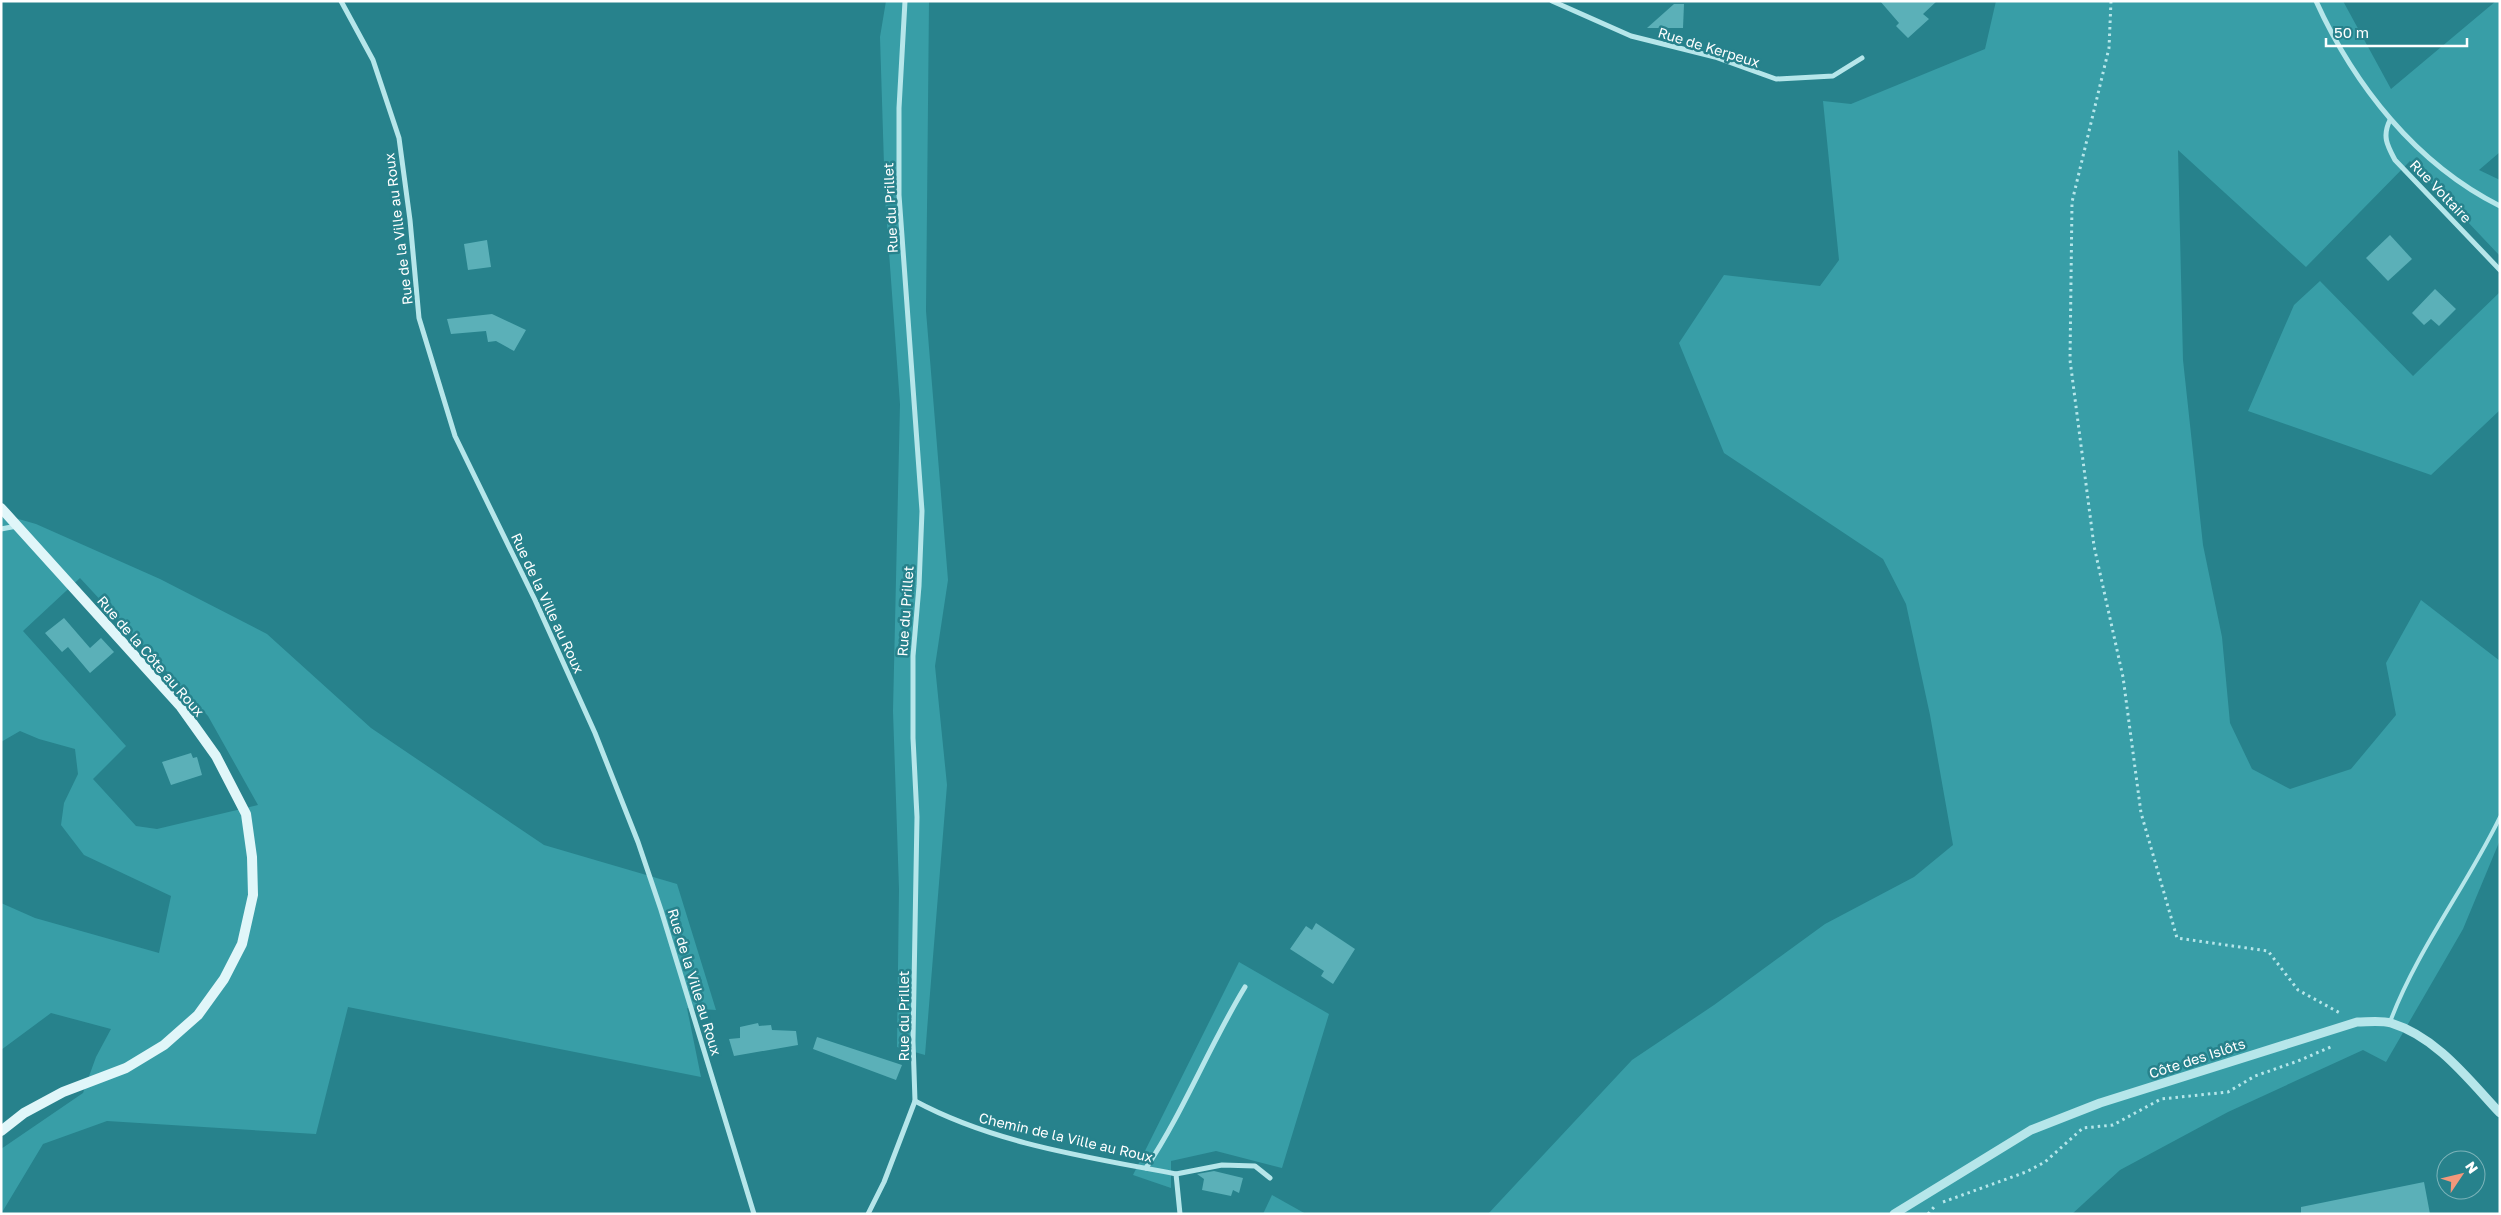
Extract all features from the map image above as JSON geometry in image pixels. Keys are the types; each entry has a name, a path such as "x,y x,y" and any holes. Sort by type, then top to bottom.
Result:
{"main road":[{"name":"Rue de la Côte au Roux","path":"1,508 181,707 216,756 246,814 252,857 252,895 242,944 224,979 198,1015 164,1044 126,1068 63,1092 24,1113 1,1131"}],"street":[{"name":"Rue de la Ville au Roux","path":"341,1 373,60 399,138 410,220 419,318 455,436 547,627 595,733 638,842 661,910 754,1214"},
{"name":"Rue du Prillet","path":"868,1214 884,1182 915,1101 913,1041 917,817 913,738 913,656 919,586 922,511 899,194 899,108 904,1"},
{"name":"Rue de Kerpeux","path":"1552,1 1631,36 1715,57 1776,80 1833,76 1862,58"},
{"name":"Rue Voltaire","path":"2316,1 2340,49 2364,86 2390,120 2415,146 2445,170 2500,206"},
{"name":"Rue Voltaire","path":"2390,120 2385,130 2386,142 2395,160 2500,270"},
{"path":"1,529 17,526"},
{"path":"1146,1168 1164,1141 1228,1015 1245,987"},
{"name":"Côte des Islôts","path":"1894,1214 2031,1130 2100,1103 2356,1022 2390,1022 2426,1040 2459,1069 2500,1113"},
{"name":"Chemin de la Ville au Roux","path":"915,1101 948,1119 1004,1137 1176,1174"},
{"path":"1180,1214 1176,1174 1222,1165 1255,1166 1270,1178"}],"lane":[{"path":"2390,1022 2402,992 2482,854 2500,817"}],"path":[{"path":"2111,1 2109,48 2072,202 2070,360 2094,546 2123,677 2141,813 2177,938 2268,951 2298,990 2356,1022"},
{"path":"1928,1214 1937,1204 2026,1172 2045,1162 2083,1128 2113,1125 2161,1099 2228,1092 2255,1076 2298,1061 2337,1044"}],"green space":[{"path":"886,1 929,1 926,311 948,580 935,666 947,785 925,1055 897,1047 899,889 893,711 900,404 885,197 880,37"},
{"path":"1996,1 2343,1 2391,89 2496,1 2500,1 2500,152 2479,170 2500,180 2500,256 2410,161 2306,267 2178,150 2183,360 2203,545 2222,637 2230,723 2252,769 2290,789 2351,769 2396,715 2386,663 2421,600 2500,661 2500,840 2463,929 2386,1062 2363,1050 2228,1112 2120,1170 2072,1214 1488,1214 1632,1060 1714,1005 1825,924 1914,877 1953,845 1930,715 1906,604 1883,559 1724,453 1679,343 1724,275 1820,286 1839,260 1823,101 1851,104 1985,49"},
{"path":"2320,281 2413,376 2500,292 2500,410 2431,475 2248,411 2294,305"},
{"path":"1,514 36,524 160,579 267,634 371,728 544,845 677,884 716,1010 687,1008 701,1077 348,1007 316,1134 107,1121 43,1144 1,1214 1,1149 83,1093 96,1057 111,1029 51,1013 1,1050 1,903 35,918 159,953 171,896 84,855 61,825 64,803 78,774 75,749 39,739 20,731 1,742","holes":["80,578 208,716 258,805 157,829 136,826 93,779 126,746 23,631"]},
{"path":"1239,962 1329,1014 1282,1168 1216,1151 1171,1161 1171,1188 1133,1175"},
{"path":"1272,1195 1306,1214 1263,1214"}],"building":[{"path":"1880,1 1937,1 1923,14 1929,19 1908,38 1896,26 1899,23"},
{"path":"1674,4 1684,4 1683,28 1647,28"},
{"path":"2390,235 2412,259 2388,281 2366,258"},
{"path":"487,240 491,267 468,270 464,244"},
{"path":"2435,289 2456,309 2439,326 2431,319 2424,325 2412,313"},
{"path":"492,314 526,330 514,351 496,341 488,342 486,331 451,334 447,319"},
{"path":"64,618 90,648 101,638 114,652 90,673 68,647 62,652 45,633"},
{"path":"191,753 193,758 197,757 202,775 171,785 162,762"},
{"path":"1316,923 1355,949 1333,984 1321,976 1324,971 1290,949 1306,926 1312,930"},
{"path":"758,1023 759,1026 771,1025 772,1030 796,1031 798,1045 734,1056 729,1039 740,1038 740,1027"},
{"path":"817,1037 902,1065 896,1080 813,1049"},
{"path":"1214,1171 1243,1178 1239,1193 1233,1190 1231,1196 1202,1190 1204,1179 1197,1174"},
{"path":"2424,1182 2430,1214 2301,1214 2301,1207"}]}
